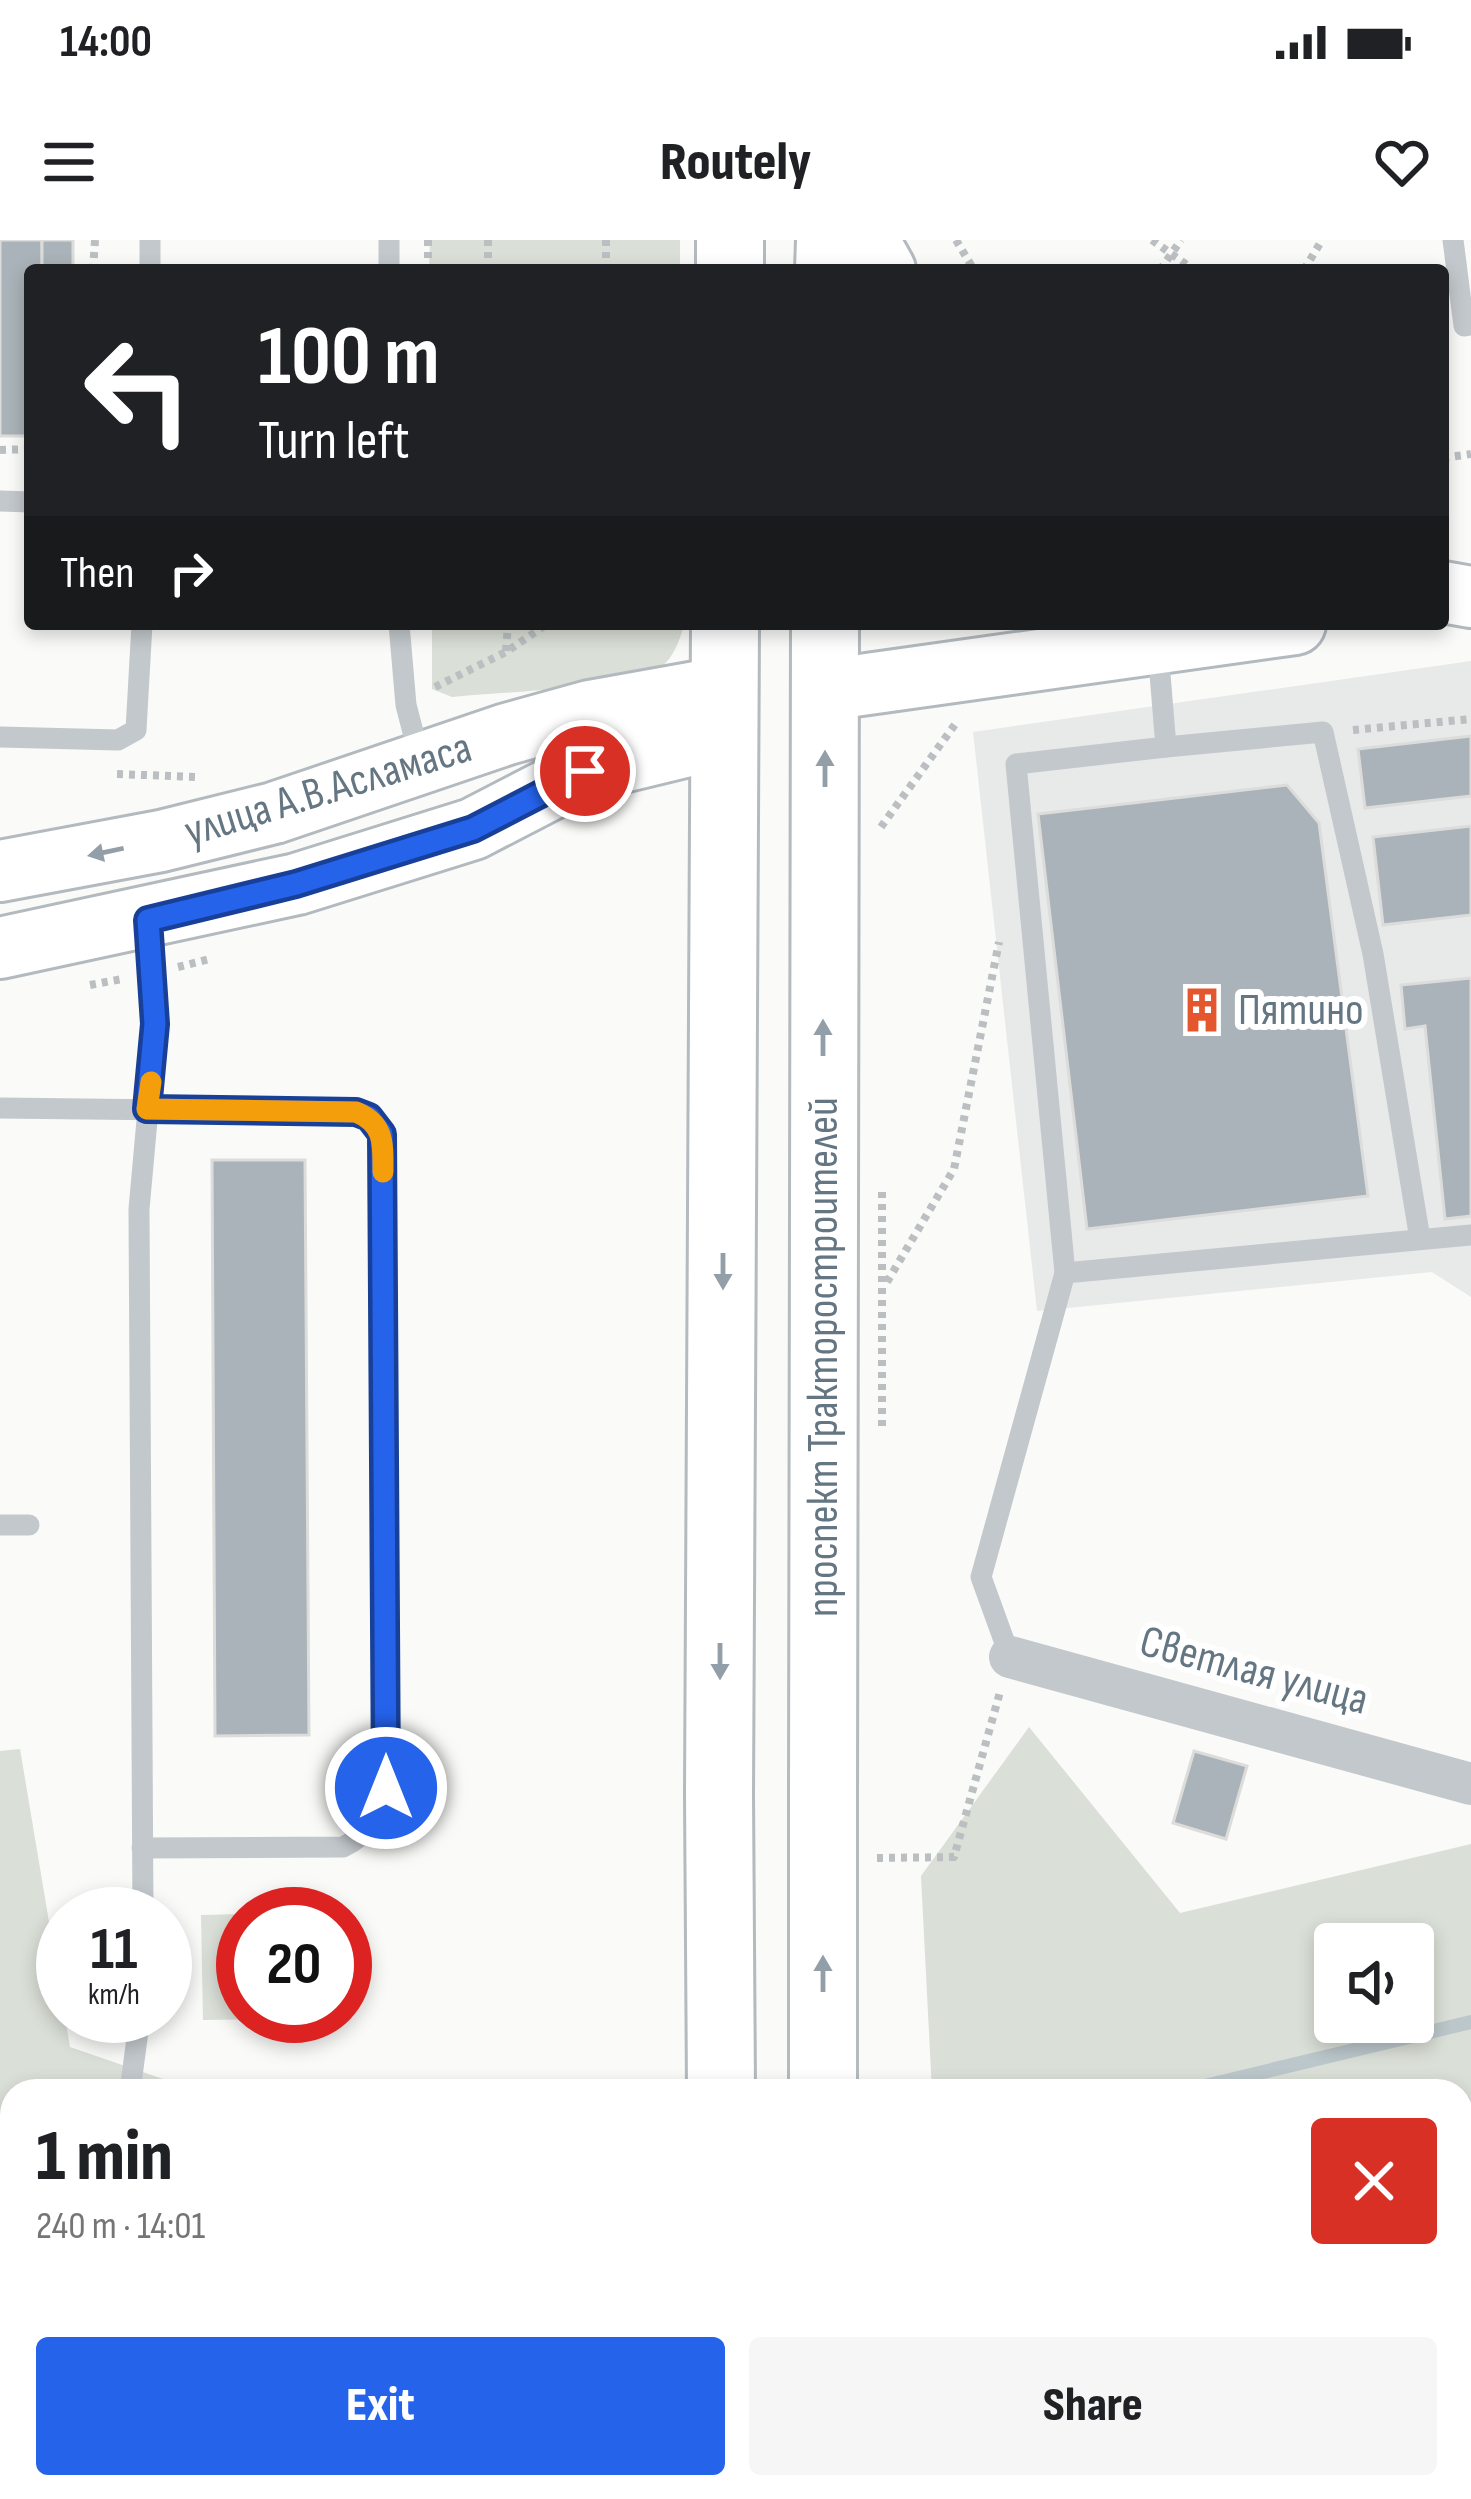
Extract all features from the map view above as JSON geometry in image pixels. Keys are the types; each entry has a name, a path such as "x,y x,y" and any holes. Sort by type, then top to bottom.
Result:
{"main road":[{"name":"проспект Тракторостроителей","path":"824,2079 822,1155 852,840 825,690 825,630"},
{"path":"721,2079 718,1794 725,683 825,690"}],"street":[{"path":"825,690 1252,630"},
{"name":"улица А.В.Асламаса","path":"0,871 274,813 590,711 725,683"},
{"name":"улица А.В.Асламаса","path":"0,947 148,920 296,884 511,813 725,683"},
{"name":"Светлая улица","path":"1010,1657 1471,1784"}],"lane":[{"path":"1454,240 1464,326 1471,325"},
{"path":"0,737 118,740 136,730 142,630"},
{"path":"400,630 406,705 421,764"},
{"path":"1158,643 1166,747"},
{"path":"1010,1657 981,1577 1065,1273 1016,764 1323,732 1373,954 1420,1239"},
{"path":"142,1887 139,1209 155,1024 148,920"},
{"path":"0,1108 356,1112 369,1117 382,1134 386,1788 374,1824 343,1847 142,1848"},
{"path":"1065,1273 1460,1236 1471,1252"},
{"path":"0,1525 29,1525"},
{"path":"132,2079 136,2043"}],"path":[{"path":"1152,240 1186,264"},
{"path":"1164,264 1180,240"},
{"path":"506,652 508,630"},
{"path":"432,667 432,689 539,630"},
{"path":"852,840 881,820 958,721 979,719"},
{"path":"1323,732 1471,719"},
{"path":"112,774 202,777"},
{"path":"886,1283 954,1169 1004,918"},
{"path":"862,1858 954,1857 1010,1657"}],"shaded area":[{"path":"430,240 680,240 680,264 429,264"},
{"path":"432,630 683,630 661,667 621,680 452,697 432,689"},
{"path":"1471,661 1471,1297 1432,1272 1037,1311 973,732"},
{"path":"1029,1727 1180,1913 1471,1844 1471,2079 931,2079 921,1876"},
{"path":"20,1749 43,1887 36,1887 36,2043 69,2043 163,2079 0,2079 0,1751"},
{"path":"201,1915 216,1915 216,2020 203,2020"}],"building":[{"path":"0,240 42,240 42,264 24,264 24,436 0,436"},
{"path":"42,240 73,240 73,264 42,264"},
{"path":"1471,736 1471,796 1365,808 1358,749"},
{"name":"Пятино","path":"1287,785 1319,823 1368,1196 1087,1229 1038,814"},
{"path":"1471,826 1471,915 1383,925 1373,837"},
{"path":"1471,978 1471,1216 1445,1219 1425,1026 1405,1029 1401,985"},
{"path":"212,1160 305,1160 309,1735 215,1736"},
{"path":"1194,1751 1247,1766 1226,1839 1173,1823"}],"waterway":[{"path":"1234,2079 1471,2022"}],"slow traffic":[{"path":"151,1082 147,1109 356,1112 369,1117 382,1134 383,1172"}],"place":[{"name":"Пятино","path":"1202,1010"}],"route":[{"path":"386,1788 382,1134 369,1117 356,1112 147,1109 155,1024 148,920 296,884 473,829 585,771"}]}
